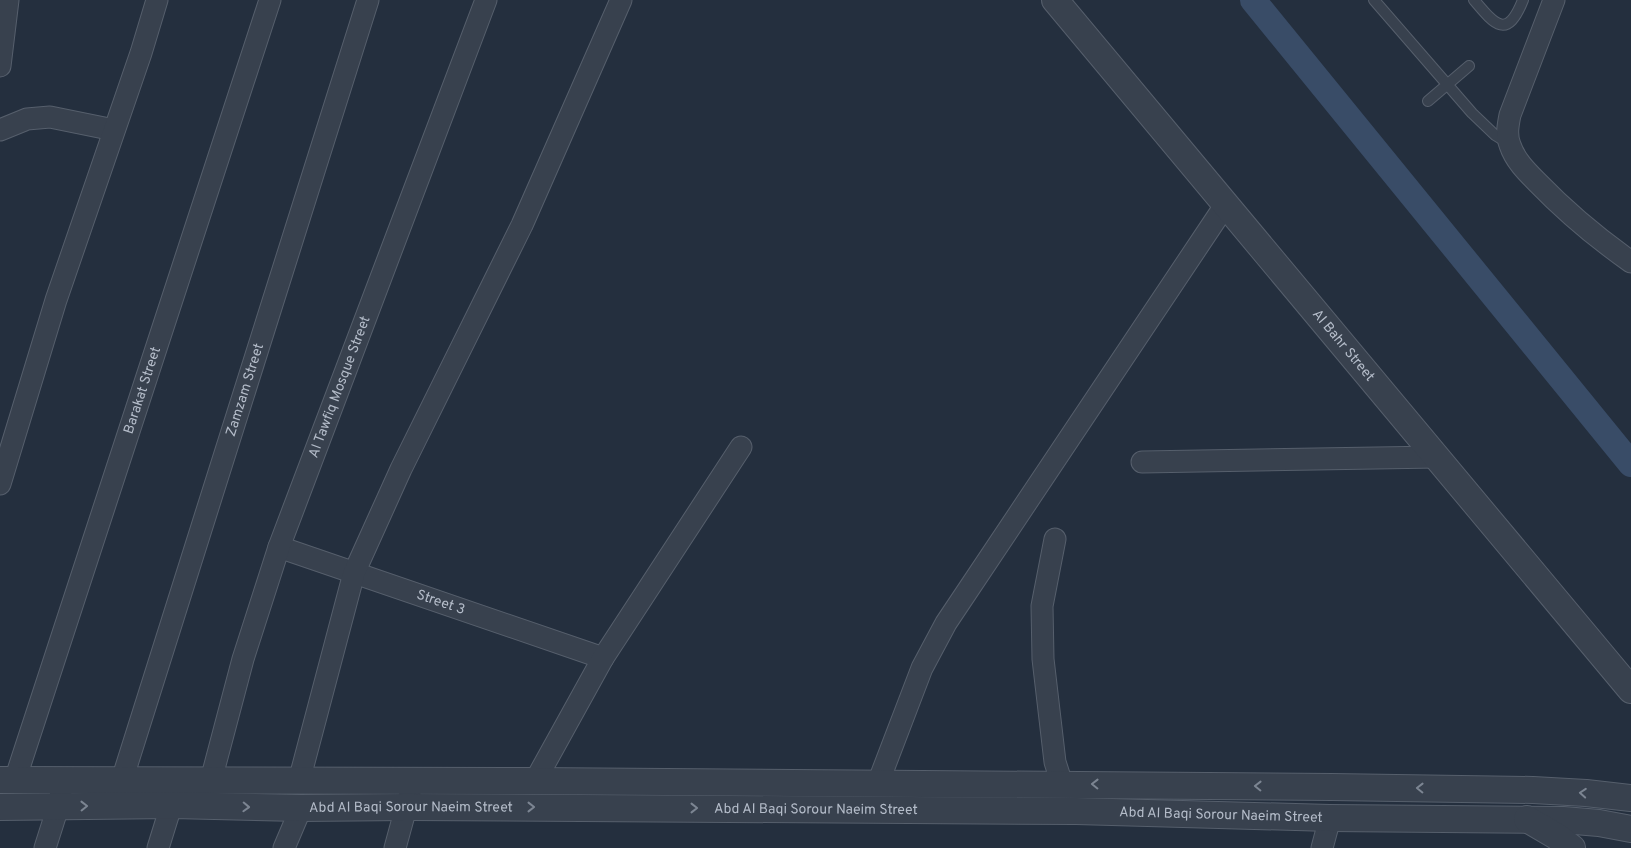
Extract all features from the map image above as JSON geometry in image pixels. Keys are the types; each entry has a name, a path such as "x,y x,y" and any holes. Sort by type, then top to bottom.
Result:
{"street":[{"path":"0,66 8,0"},
{"path":"0,484 56,300 157,0"},
{"name":"Barakat Street","path":"8,780 270,0"},
{"name":"Zamzam Street","path":"122,780 368,0"},
{"name":"Al Tawfiq Mosque Street","path":"212,780 242,658 279,548 486,0"},
{"path":"299,780 354,573 401,469 522,225 621,0"},
{"name":"Al Bahr Street","path":"1055,0 1631,690"},
{"path":"1554,0 1510,115 1507,129 1509,143 1515,157 1524,169 1553,199 1631,262"},
{"path":"0,130 27,119 50,117 114,130"},
{"path":"878,783 922,668 946,623 1226,204"},
{"path":"535,781 603,658 741,447"},
{"path":"1142,462 1437,457"},
{"path":"1055,539 1042,606 1043,659 1055,762 1062,784"},
{"name":"Street 3","path":"279,548 603,658"},
{"name":"Abd Al Baqi Sorour Naeim Street","path":"8,780 60,794 173,805 301,808 1066,810 1330,818 1563,820 1631,829"},
{"name":"Abd Al Baqi Sorour Naeim Street","path":"0,808 122,780 1062,784 1533,790 1631,798"},
{"path":"158,848 173,805 178,780"},
{"path":"395,848 408,807 412,780"},
{"path":"45,848 60,794"},
{"path":"284,848 301,808"},
{"path":"1322,848 1330,818"},
{"path":"1527,819 1572,848"}],"lane":[{"path":"1374,0 1483,125 1509,143"},
{"path":"1474,0 1490,19 1496,23 1504,24 1511,22 1516,17 1523,0"},
{"path":"1428,101 1469,66"}],"waterway":[{"path":"1253,0 1631,464"}]}
